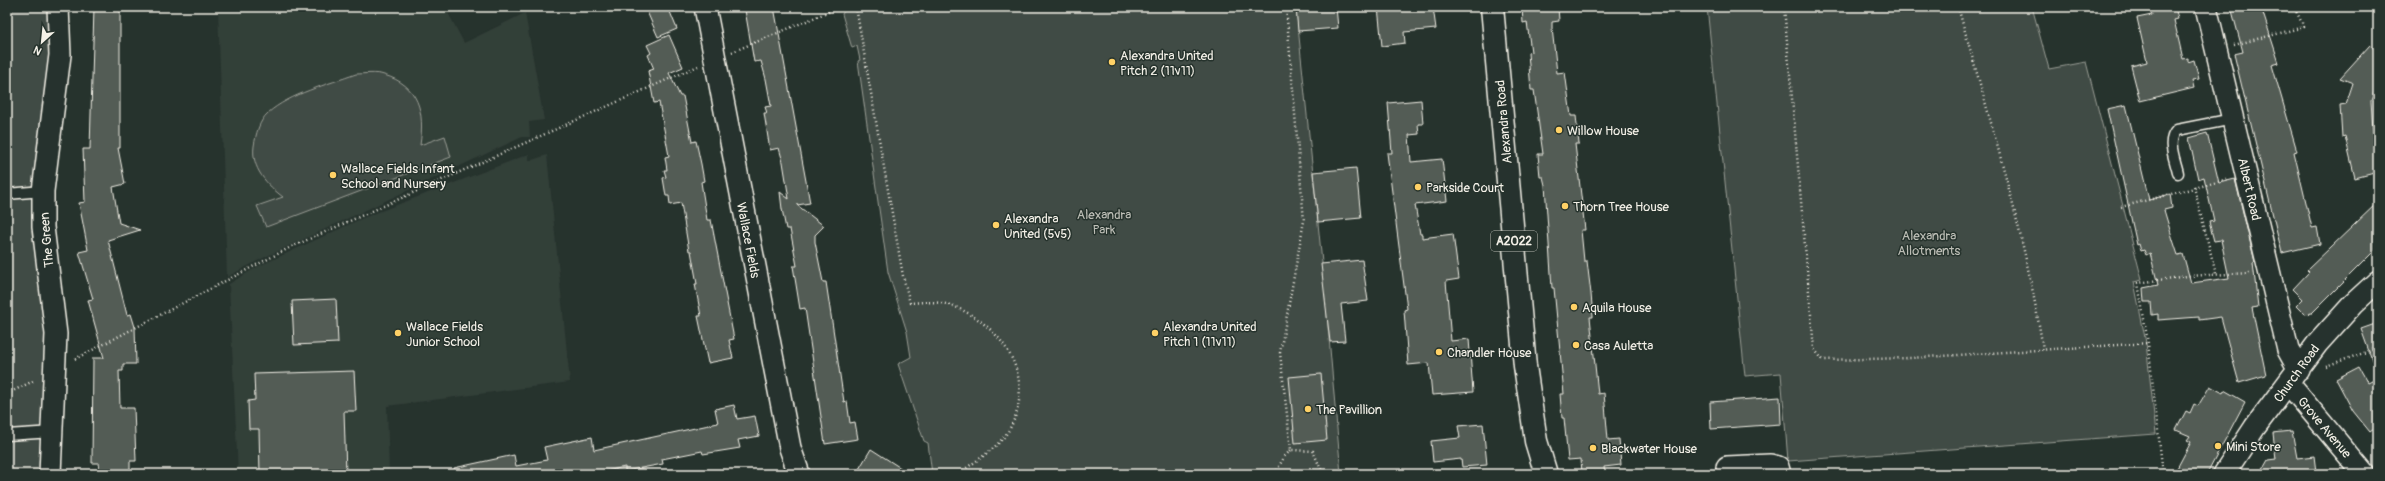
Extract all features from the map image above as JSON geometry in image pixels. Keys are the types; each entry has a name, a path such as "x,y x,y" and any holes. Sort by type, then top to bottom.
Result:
{"main road":[{"name":"Alexandra Road","path":"1492,7 1525,366 1536,441 1543,473"}],"street":[{"name":"The Green","path":"50,474 56,370 56,334 53,296 42,227 43,191 60,55 58,7"},
{"name":"Wallace Fields","path":"705,7 790,448 797,473"},
{"name":"Albert Road","path":"2206,7 2294,377"},
{"name":"Church Road","path":"2224,474 2255,427 2294,377 2317,344 2354,303 2378,281"},
{"name":"Grove Avenue","path":"2294,377 2368,471"},
{"path":"1726,467 1770,464 1778,467 1780,474"}],"lane":[{"path":"2178,173 2171,143 2172,136 2177,130 2233,119"},
{"path":"7,194 43,191"},
{"path":"7,435 53,432"}],"path":[{"path":"729,54 840,7"},
{"path":"866,7 856,8 903,276 910,304 932,302 952,306 973,317 994,331 1007,347 1018,370 1019,403 1015,416 1003,439 996,448 958,474"},
{"path":"1286,7 1304,221 1280,353 1291,450"},
{"path":"1784,7 1814,349 1823,360 1838,361 1911,358 2148,342"},
{"path":"1958,7 2009,191 2035,299 2043,349"},
{"path":"2216,49 2304,27 2294,7"},
{"path":"2296,11 2308,7"},
{"path":"7,394 56,370 87,351 289,248 703,64"},
{"path":"2121,207 2194,187 2246,175"},
{"path":"2194,187 2216,274"},
{"path":"2163,474 2148,342 2138,283 2216,274 2270,273"},
{"path":"2294,377 2313,372 2378,348"},
{"path":"1275,474 1284,457 1291,450"},
{"path":"1291,450 1313,452 1323,474"},
{"path":"1128,474 1131,471"}],"shaded area":[{"name":"Wallace Fields Infant School and Nursery","path":"218,7 445,7 464,43 525,13 544,120 529,122 530,137 522,137 259,260 227,277"},
{"name":"Wallace Fields Junior School","path":"529,154 529,161 547,155 570,382 387,406 389,474 238,474 229,284 257,267 363,218"}],"green space":[{"path":"7,7 49,7 50,333 43,474 7,474"},
{"name":"Alexandra Park","path":"847,7 1296,7 1325,292 1341,474 932,474 928,443 924,441 898,364 911,357 907,332 888,272 858,61 860,60 857,46 852,48 842,14"},
{"name":"Alexandra Allotments","path":"1707,7 2032,7 2049,69 2086,62 2142,280 2134,282 2146,343 2156,434 1788,461 1781,373 1745,376"},
{"path":"356,74 381,74 396,80 405,86 417,101 420,111 420,145 445,136 451,157 266,227 257,206 283,197 271,187 261,175 255,162 254,146 257,132 262,120 268,113 287,100 310,90"}],"building":[{"path":"94,7 120,7 120,148 118,148 125,184 113,187 119,223 140,230 108,240 127,315 131,314 135,327 136,364 123,364 123,371 119,371 120,408 134,408 136,461 130,461 130,474 102,474 100,473 99,463 92,463 93,358 104,358 88,300 93,299 79,252 88,250 79,203 85,202 83,149 90,149"},
{"path":"645,7 668,7 677,29 658,37"},
{"path":"753,7 774,7 810,203 797,205 824,226 815,235 815,242 823,282 826,282 844,402 847,401 850,423 855,422 858,439 825,444 805,308 800,309 793,266 797,266 790,229 786,229 782,209 780,192 789,199 783,162 779,148 770,150 764,113 767,113 765,107 771,106 761,61 754,62 745,10 753,9"},
{"path":"1296,7 1336,7 1338,28 1298,31"},
{"path":"1378,7 1433,7 1436,29 1404,32 1405,43 1382,46"},
{"path":"1522,7 1558,7 1559,21 1552,22 1552,28 1557,73 1565,72 1571,116 1576,116 1579,144 1575,144 1585,230 1581,230 1584,261 1587,261 1591,294 1593,317 1590,317 1598,394 1604,393 1608,440 1619,439 1621,465 1604,467 1605,474 1582,474 1581,459 1568,460 1564,418 1562,418 1560,394 1564,394 1554,288 1552,288 1545,185 1543,177 1540,177 1538,154 1543,154 1534,90 1531,90 1528,53 1531,52 1527,22 1523,23"},
{"path":"2150,7 2175,7 2178,19 2174,20 2183,59 2188,58 2188,62 2194,60 2199,79 2192,80 2194,88 2140,101 2131,66 2147,62 2137,18 2152,15"},
{"path":"2231,7 2261,7 2279,63 2272,65 2297,151 2294,152 2312,228 2317,227 2320,244 2282,253 2234,54 2243,52"},
{"path":"669,35 683,67 669,73 680,96 683,96 692,142 696,141 704,181 701,182 707,220 711,220 734,339 729,340 733,358 708,363 698,316 701,316 695,284 697,284 691,251 689,251 681,203 670,205 669,196 666,196 663,178 666,177 664,170 667,170 665,157 669,156 659,102 654,103 648,71 654,69 648,55 651,53 647,45"},
{"path":"2370,45 2378,52 2378,82 2371,101 2374,144 2378,143 2378,172 2355,178 2345,136 2342,137 2340,105 2346,104 2353,83 2340,78"},
{"path":"1421,100 1423,124 1418,124 1419,134 1409,135 1411,162 1442,159 1447,201 1415,205 1420,234 1422,234 1422,238 1453,234 1459,279 1446,281 1451,341 1469,339 1473,392 1432,395 1429,363 1408,365 1404,310 1407,309 1387,153 1392,153 1388,103"},
{"path":"2126,105 2149,200 2170,194 2172,208 2164,210 2178,255 2183,254 2191,283 2229,278 2221,240 2214,241 2209,222 2214,221 2204,177 2198,179 2189,138 2207,133 2219,183 2235,179 2255,262 2253,263 2258,307 2252,308 2266,375 2239,383 2221,317 2199,320 2199,317 2158,320 2158,314 2152,315 2151,302 2144,302 2143,288 2158,285 2150,253 2146,255 2144,250 2141,251 2139,244 2137,245 2107,109"},
{"path":"1356,168 1361,218 1318,222 1313,172"},
{"path":"2378,202 2378,247 2312,313 2304,314 2296,306 2303,299 2293,289 2309,272 2307,270"},
{"path":"1362,260 1368,301 1341,304 1345,341 1330,342 1321,264"},
{"path":"336,299 338,343 294,345 292,301"},
{"path":"2378,323 2378,370 2376,371 2361,329"},
{"path":"2359,367 2368,383 2378,378 2378,426 2370,432 2353,411 2336,379"},
{"path":"354,371 356,411 344,411 346,474 260,474 259,429 249,429 248,401 255,400 254,374"},
{"name":"The Pavillion","path":"1321,374 1327,440 1295,443 1289,377"},
{"path":"2210,386 2223,393 2224,390 2245,402 2207,474 2174,474 2191,442 2187,440 2190,436 2176,430 2186,411 2190,413 2194,404 2198,406"},
{"path":"1780,397 1781,424 1711,429 1710,402"},
{"path":"734,405 737,419 755,416 759,436 738,440 740,448 703,454 702,451 662,459 663,464 625,471 625,467 592,474 455,474 454,468 514,455 516,466 547,460 544,447 592,437 594,450 718,423 715,409"},
{"path":"1483,424 1487,465 1462,467 1461,459 1433,462 1431,441 1460,438 1458,426"},
{"path":"2292,431 2297,458 2314,456 2316,472 2260,474 2268,460 2276,459 2273,433"},
{"path":"871,449 910,474 856,474"}],"place":[{"name":"Alexandra United Pitch 2 (11v11)","path":"1112,62"},
{"name":"Willow House","path":"1559,130"},
{"name":"Wallace Fields Infant School and Nursery","path":"333,175"},
{"name":"Parkside Court","path":"1418,187"},
{"name":"Thorn Tree House","path":"1565,206"},
{"name":"Alexandra United (5v5)","path":"996,225"},
{"name":"Aquila House","path":"1574,307"},
{"name":"Wallace Fields Junior School","path":"398,333"},
{"name":"Alexandra United Pitch 1 (11v11)","path":"1155,333"},
{"name":"Casa Auletta","path":"1576,345"},
{"name":"Chandler House","path":"1439,352"},
{"name":"The Pavillion","path":"1308,409"},
{"name":"Mini Store","path":"2218,446"},
{"name":"Blackwater House","path":"1593,448"}]}
